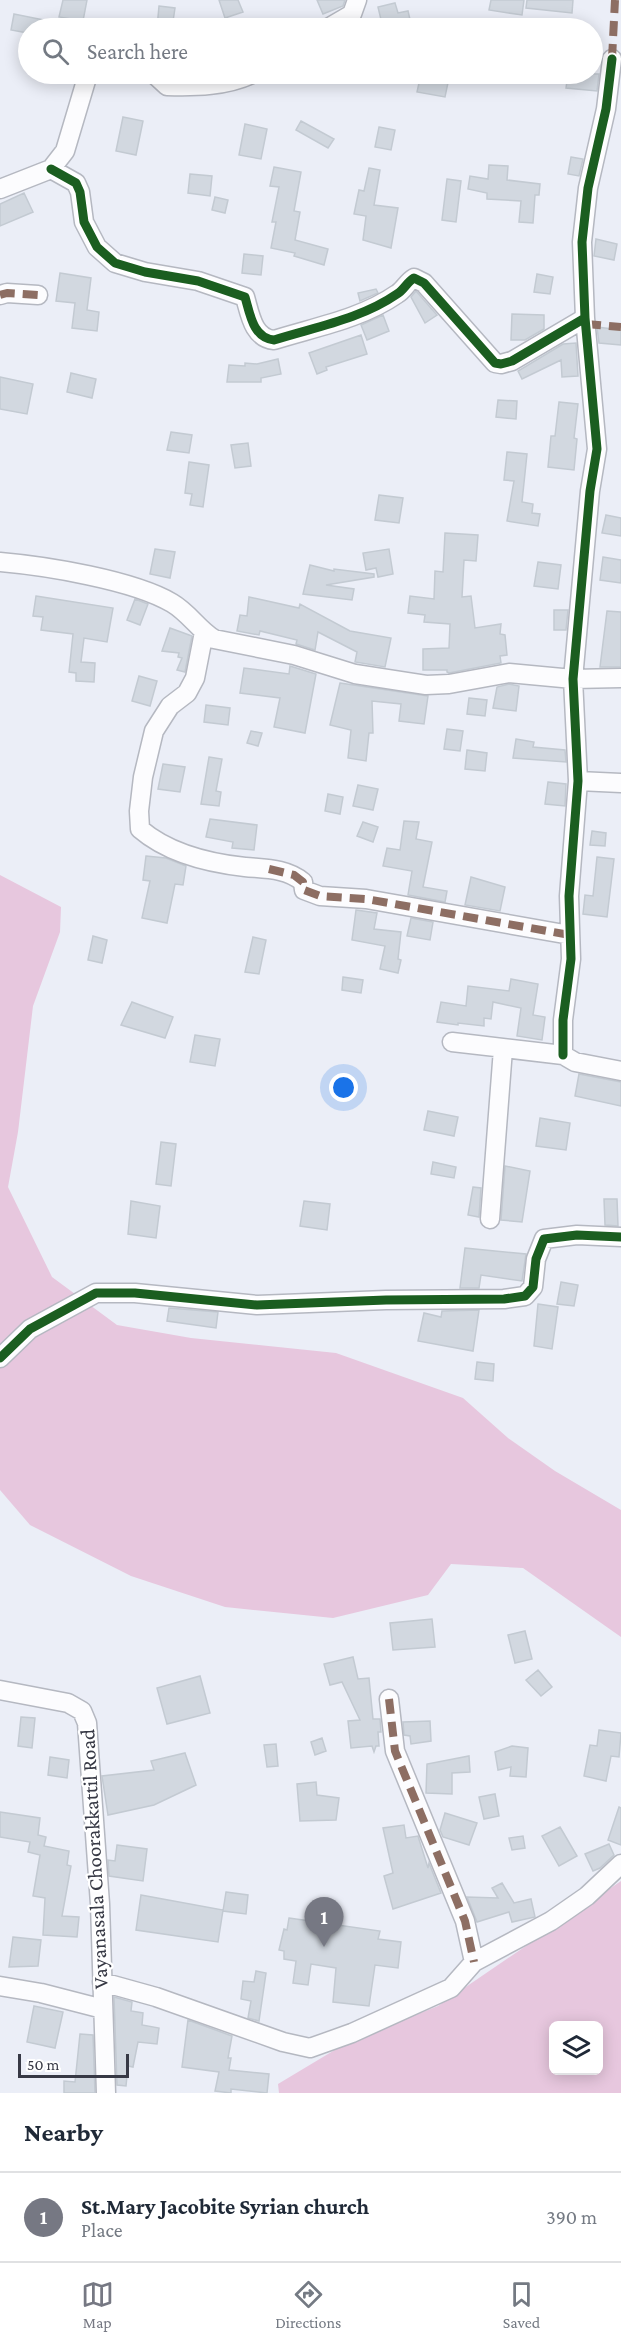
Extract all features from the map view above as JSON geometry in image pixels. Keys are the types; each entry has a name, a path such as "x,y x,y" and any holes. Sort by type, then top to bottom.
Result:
{"street":[{"path":"345,18 352,14 357,0"},
{"path":"563,1055 563,1020 571,959 569,897 578,781 573,680 590,490 597,449 585,318 582,242 588,188 615,79 612,59"},
{"path":"0,189 51,169 65,151 85,84"},
{"path":"165,84 194,87 215,84"},
{"path":"51,169 76,183 80,192 84,222 97,247 115,263 145,272 198,281 245,297 254,327 266,339 274,340 326,326 365,310 399,293 414,278 424,283 495,363 512,361 585,318"},
{"path":"0,295 7,293 38,295"},
{"path":"0,562 81,574 145,591 172,603 193,618 204,632 214,639 294,655 355,674 426,685 449,684 509,673 573,680 621,678"},
{"path":"204,632 195,678 187,693 170,706 154,730 143,777 139,811 140,829 147,836 199,859 244,867 269,868 294,874 303,882 304,890 320,896 366,899 570,935"},
{"path":"578,781 621,783"},
{"path":"452,1042 563,1055 575,1062 621,1071"},
{"path":"490,1219 503,1049"},
{"path":"0,1358 30,1329 96,1293 135,1293 256,1305 386,1300 504,1299 525,1296 533,1287 536,1259 544,1239 577,1235 621,1237"},
{"name":"Vayanasala Choorakkattil Road","path":"0,1690 68,1703 82,1711 87,1723 100,1904 106,2093"},
{"path":"389,1699 395,1751 465,1921 474,1962"},
{"path":"102,1982 156,1997 283,2042 310,2048 352,2033 452,1988 474,1962 560,1915 587,1896 621,1864"},
{"path":"0,1986 41,1993 103,2009"}],"shaded area":[{"path":"0,875 61,907 60,932 33,1006 18,1132 8,1187 52,1277 117,1325 191,1338 336,1353 463,1398 508,1438 555,1471 621,1510 621,1637 523,1568 451,1564 428,1595 333,1618 225,1607 131,1576 30,1525 0,1490"},
{"path":"621,1881 621,2093 279,2093 278,2084 348,2042 438,2006"}],"building":[{"path":"63,0 87,0 84,18 59,17"},
{"path":"219,0 238,0 243,12 225,18"},
{"path":"317,0 345,0 343,6 323,14"},
{"path":"491,0 524,0 522,15 489,10"},
{"path":"527,0 573,0 572,13 526,8"},
{"path":"395,3 398,13 408,11 410,18 381,18 378,7"},
{"path":"159,6 175,8 174,18 158,18"},
{"path":"14,14 34,18 18,18 18,31 11,30"},
{"path":"419,84 448,84 445,97 417,92"},
{"path":"567,84 598,84 597,91 566,88"},
{"path":"123,117 143,121 136,155 116,151"},
{"path":"301,121 334,139 328,148 296,130"},
{"path":"245,124 267,129 261,159 239,155"},
{"path":"379,127 395,130 391,150 375,147"},
{"path":"571,157 583,159 579,176 568,174"},
{"path":"489,165 508,166 507,180 540,184 539,195 535,195 533,223 519,222 521,201 487,199 487,193 468,189 470,176 488,179"},
{"path":"274,167 301,172 294,211 300,212 295,240 328,249 324,265 294,256 295,253 271,248 276,222 272,222 279,187 270,186"},
{"path":"369,168 380,170 374,205 398,208 391,248 363,240 366,216 354,214 359,190 364,191"},
{"path":"190,174 212,176 210,196 188,193"},
{"path":"447,179 461,181 456,222 442,220"},
{"path":"24,193 33,212 0,226 0,204"},
{"path":"215,197 228,200 225,213 212,210"},
{"path":"596,239 617,244 614,260 594,256"},
{"path":"244,254 263,256 261,275 242,273"},
{"path":"60,273 91,278 87,310 99,312 97,331 72,328 75,303 56,301"},
{"path":"537,274 553,277 550,294 534,292"},
{"path":"376,289 378,293 360,301 358,293"},
{"path":"416,291 437,315 425,323 411,297"},
{"path":"512,314 544,315 544,329 525,340 511,340"},
{"path":"383,315 389,331 367,340 361,325"},
{"path":"597,327 621,330 621,345 599,343"},
{"path":"361,335 367,354 326,367 327,370 317,374 309,353"},
{"path":"576,343 578,376 562,377 561,360 522,379 518,371 563,344"},
{"path":"278,359 281,374 261,378 261,382 227,382 229,365 245,366 245,363 257,364"},
{"path":"71,373 96,379 92,398 67,392"},
{"path":"0,377 33,384 27,414 0,409"},
{"path":"498,400 517,401 516,419 496,417"},
{"path":"559,402 578,404 574,438 577,439 574,470 548,467 551,436 555,436"},
{"path":"171,432 192,435 189,453 167,450"},
{"path":"248,443 251,466 235,468 231,445"},
{"path":"507,452 527,454 522,502 533,504 532,513 540,514 538,526 507,521 514,481 504,480"},
{"path":"189,462 209,465 203,507 190,505 192,494 185,493"},
{"path":"379,495 403,498 399,523 375,520"},
{"path":"606,515 621,518 621,536 602,533"},
{"path":"445,533 478,535 476,561 464,560 462,597 471,596 475,628 501,624 500,634 505,635 507,655 500,656 501,663 449,673 447,670 423,670 423,649 449,648 450,624 424,622 425,615 408,613 410,596 434,599 435,571 443,572"},
{"path":"155,549 175,552 170,578 150,574"},
{"path":"389,549 393,574 378,577 376,568 366,570 363,553"},
{"path":"603,557 621,560 621,583 600,580"},
{"path":"538,562 561,565 558,589 534,586"},
{"path":"310,565 334,571 334,569 374,574 374,577 326,585 354,589 352,600 303,594"},
{"path":"36,596 113,608 107,642 84,638 81,662 95,663 94,682 76,681 76,673 69,672 73,634 41,630 43,617 33,616"},
{"path":"249,597 299,608 300,604 350,631 391,638 385,667 355,662 357,652 318,632 315,650 296,644 297,640 260,631 259,635 237,631 240,615 247,616"},
{"path":"135,599 148,604 140,625 127,620"},
{"path":"554,610 568,610 566,630 554,630"},
{"path":"607,611 621,612 621,667 600,667"},
{"path":"170,628 192,636 185,672 177,670 182,658 178,657 179,653 162,651"},
{"path":"290,666 316,674 305,733 274,727 280,698 240,693 244,668 289,674"},
{"path":"139,676 157,681 150,706 132,701"},
{"path":"340,683 428,696 424,724 399,721 401,704 372,701 373,733 369,733 366,761 348,758 351,730 330,725"},
{"path":"509,684 519,686 516,711 493,708 497,687"},
{"path":"469,698 487,700 485,716 467,714"},
{"path":"206,705 230,708 228,725 204,722"},
{"path":"447,729 463,731 460,751 444,749"},
{"path":"251,731 262,733 258,746 247,743"},
{"path":"516,739 534,742 533,747 565,750 566,762 513,758"},
{"path":"467,750 487,753 485,771 465,769"},
{"path":"209,757 222,759 216,791 221,792 219,806 201,804"},
{"path":"163,764 185,767 180,792 158,789"},
{"path":"548,782 566,784 565,806 545,804"},
{"path":"358,785 378,789 373,810 353,806"},
{"path":"328,794 343,797 340,814 325,811"},
{"path":"210,819 257,825 254,850 232,848 233,842 206,837"},
{"path":"404,821 419,822 416,839 432,842 423,887 447,891 445,902 408,895 412,871 383,866 387,848 400,850"},
{"path":"363,822 378,827 373,842 357,836"},
{"path":"592,831 606,833 605,846 590,845"},
{"path":"146,856 166,858 186,866 183,885 175,884 167,923 142,918 150,881 143,880"},
{"path":"597,857 614,859 607,917 583,914 585,895 593,896"},
{"path":"471,877 505,887 500,911 465,905"},
{"path":"356,910 377,913 374,929 401,932 398,959 401,960 398,973 380,969 385,946 352,940"},
{"path":"411,918 433,922 430,940 407,936"},
{"path":"93,936 107,940 102,963 88,960"},
{"path":"253,937 266,940 259,974 245,972"},
{"path":"343,977 363,980 361,993 342,990"},
{"path":"511,979 538,984 533,1015 545,1017 542,1040 517,1036 521,1008 493,1002 491,1019 484,1018 484,1026 437,1022 441,1002 466,1006 468,986 509,991"},
{"path":"132,1002 173,1017 165,1038 121,1025"},
{"path":"195,1035 220,1039 215,1066 190,1062"},
{"path":"579,1074 621,1082 621,1106 575,1096"},
{"path":"428,1111 458,1117 454,1136 424,1130"},
{"path":"540,1118 570,1123 566,1150 536,1146"},
{"path":"161,1142 176,1144 171,1186 156,1184"},
{"path":"433,1162 456,1167 454,1178 431,1174"},
{"path":"505,1166 530,1171 522,1222 501,1220"},
{"path":"473,1187 481,1188 479,1217 468,1215"},
{"path":"604,1199 617,1199 618,1226 605,1225"},
{"path":"131,1201 160,1206 156,1238 128,1234"},
{"path":"304,1201 330,1204 327,1230 300,1226"},
{"path":"465,1248 526,1254 522,1281 481,1275 479,1288 460,1288"},
{"path":"561,1282 578,1285 574,1306 557,1304"},
{"path":"538,1304 558,1307 552,1349 534,1346"},
{"path":"169,1308 218,1312 216,1328 167,1321"},
{"path":"479,1310 473,1351 418,1341 424,1313 441,1317 442,1311"},
{"path":"477,1362 494,1364 493,1381 475,1379"},
{"path":"432,1619 435,1647 393,1650 390,1623"},
{"path":"525,1631 532,1659 515,1663 508,1635"},
{"path":"353,1657 358,1679 369,1678 373,1719 380,1719 379,1746 376,1746 374,1752 372,1746 351,1748 348,1721 360,1720 342,1682 330,1685 324,1664"},
{"path":"538,1670 552,1687 541,1696 526,1680"},
{"path":"200,1676 210,1713 167,1724 157,1688"},
{"path":"21,1717 35,1718 32,1748 18,1746"},
{"path":"430,1721 431,1741 411,1744 410,1736 404,1735 403,1722"},
{"path":"599,1730 621,1733 619,1757 611,1756 606,1781 584,1776 590,1745 597,1746"},
{"path":"322,1738 326,1751 315,1755 311,1742"},
{"path":"276,1744 278,1766 267,1767 264,1745"},
{"path":"512,1746 528,1748 526,1777 510,1776 511,1767 498,1770 495,1752"},
{"path":"185,1753 196,1785 154,1805 108,1815 102,1776 154,1770 151,1761"},
{"path":"469,1756 470,1772 452,1773 452,1794 426,1793 427,1764"},
{"path":"50,1757 69,1760 67,1778 48,1775"},
{"path":"316,1782 317,1795 339,1798 336,1820 300,1821 297,1784"},
{"path":"495,1794 499,1816 484,1819 479,1797"},
{"path":"619,1807 621,1808 621,1845 608,1840"},
{"path":"0,1812 40,1818 38,1835 46,1837 44,1846 69,1851 67,1865 71,1866 62,1916 79,1917 77,1937 43,1935 45,1898 33,1896 40,1855 28,1852 30,1842 0,1837"},
{"path":"445,1813 477,1823 469,1845 443,1837 440,1830"},
{"path":"404,1825 406,1838 418,1836 428,1868 429,1863 441,1893 393,1909 384,1876 393,1873 383,1828"},
{"path":"560,1827 577,1856 559,1866 542,1836"},
{"path":"523,1836 525,1848 512,1850 509,1838"},
{"path":"609,1844 614,1855 600,1868 593,1871 585,1854"},
{"path":"117,1845 147,1849 143,1881 109,1876 108,1860 115,1861"},
{"path":"502,1883 514,1903 531,1899 535,1917 512,1922 509,1912 477,1922 467,1897 498,1898 492,1888"},
{"path":"226,1892 248,1895 246,1914 223,1911"},
{"path":"141,1895 223,1910 218,1942 136,1930"},
{"path":"289,1918 380,1931 378,1939 401,1942 398,1968 375,1965 369,2006 333,2002 336,1968 311,1964 308,1985 293,1983 296,1961 284,1959 284,1951 279,1950"},
{"path":"13,1937 41,1940 38,1966 9,1967"},
{"path":"256,1971 266,1973 259,2021 248,2018 251,2001 241,1999 243,1981 254,1982"},
{"path":"114,1997 132,2002 131,2011 143,2013 142,2025 159,2028 157,2044 138,2042 133,2067 128,2066 126,2086 117,2085"},
{"path":"34,2006 63,2012 55,2048 27,2042"},
{"path":"188,2020 232,2036 228,2058 231,2058 229,2070 269,2074 267,2093 231,2089 231,2093 215,2091 219,2072 182,2067"},
{"path":"80,2034 93,2035 95,2093 64,2093 64,2081 75,2082"}],"marked path":[{"path":"612,59 615,0"},
{"path":"0,295 7,293 38,295"},
{"path":"586,324 621,327"},
{"path":"269,869 294,875 303,882 304,890 320,896 366,899 570,935"},
{"path":"389,1699 395,1751 465,1921 474,1962"}],"cycle path":[{"path":"563,1055 563,1020 571,959 569,896 578,781 573,679 590,491 597,449 585,318 582,242 588,188 606,109 612,59"},
{"path":"51,169 76,183 80,192 84,222 97,247 115,263 145,272 198,281 245,297 257,330 261,335 274,340 337,322 368,310 399,292 414,278 424,283 495,363 512,361 585,318"},
{"path":"0,1358 30,1329 96,1293 135,1293 257,1305 386,1300 504,1299 525,1296 533,1287 536,1259 544,1239 577,1235 621,1237"}],"place":[{"name":"St.Mary Jacobite Syrian church","path":"324,1947"}]}
